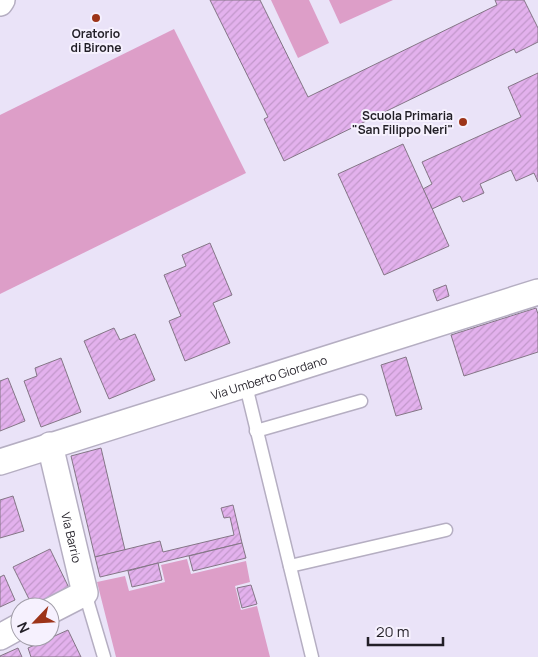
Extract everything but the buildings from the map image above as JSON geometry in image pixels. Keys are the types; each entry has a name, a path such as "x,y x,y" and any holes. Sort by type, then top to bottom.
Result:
{"street":[{"name":"Via Umberto Giordano","path":"0,462 246,386 406,332 538,292"},
{"name":"Via Barrio","path":"50,445 85,593"},
{"path":"60,606 85,593"}],"lane":[{"path":"246,386 312,657"},
{"path":"256,431 361,401"},
{"path":"290,566 446,530"},
{"path":"85,593 104,657"}],"shaded area":[{"path":"271,0 309,0 329,43 298,58"},
{"path":"329,0 393,0 340,24"},
{"path":"174,29 246,173 0,294 0,115"},
{"path":"187,559 191,574 246,561 250,582 235,586 241,610 257,606 270,657 116,657 97,582 125,576 129,591 165,582 161,565"}],"place":[{"name":"Oratorio di Birone","path":"96,18"},
{"name":"Scuola Primaria \"San Filippo Neri\"","path":"463,122"}]}
